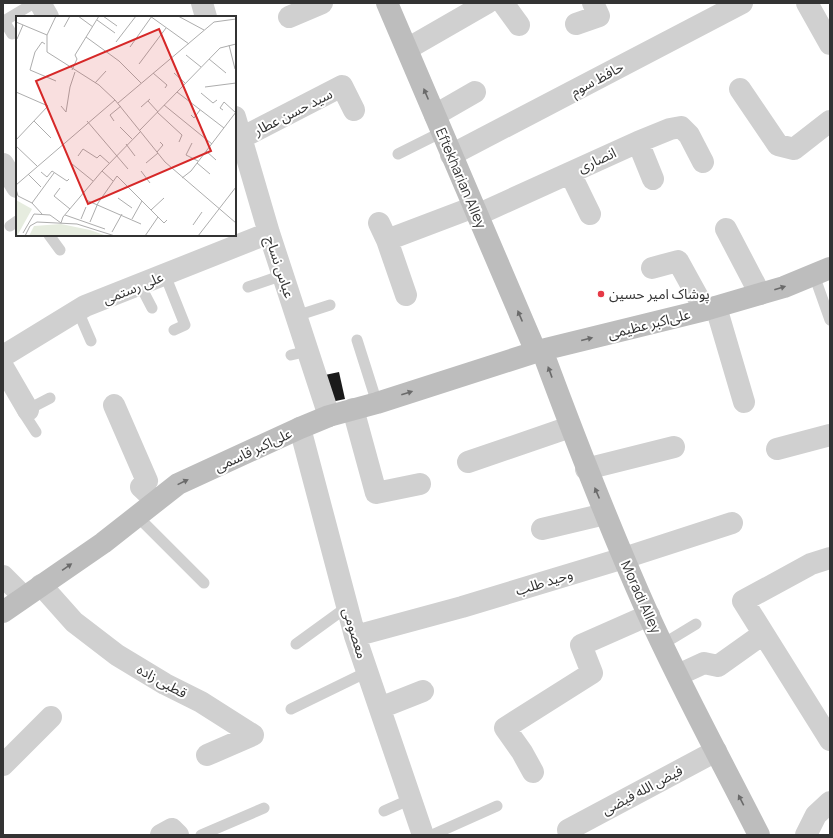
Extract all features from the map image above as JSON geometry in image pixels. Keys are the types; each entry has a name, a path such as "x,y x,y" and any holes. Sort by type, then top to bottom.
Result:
{"street":[{"path":"40,3 47,16"},
{"path":"202,3 206,16"},
{"path":"289,17 322,3"},
{"name":"Eftekharian Alley","path":"387,3 476,211 539,351"},
{"path":"406,49 487,3"},
{"path":"503,3 519,25"},
{"path":"576,24 599,16 593,3"},
{"name":"حافظ سوم","path":"452,155 742,3"},
{"path":"807,3 827,32"},
{"name":"سید حسن عطار","path":"241,150 342,86 354,110"},
{"path":"740,88 778,145 794,149 830,121"},
{"path":"438,123 475,92"},
{"name":"عباس نساج","path":"236,122 241,150 296,316 299,353 329,416"},
{"name":"انصاری","path":"406,295 383,231 476,211 570,173 670,129 681,127 688,135 702,162"},
{"path":"638,142 653,179"},
{"path":"3,164 16,185"},
{"path":"570,173 590,214"},
{"path":"726,229 760,294"},
{"name":"علی رستمی","path":"3,356 85,306 269,233"},
{"path":"652,268 678,261 711,308 744,402"},
{"name":"علی‌اکبر عظیمی","path":"539,351 784,288 822,271"},
{"name":"علی‌اکبر قاسمی","path":"3,612 103,543 178,484 329,416 377,403 539,351"},
{"name":"Moradi Alley","path":"539,351 586,469 649,615 759,835"},
{"path":"3,367 28,410"},
{"path":"114,405 147,481 141,486 156,501"},
{"path":"353,409 376,493 420,484"},
{"path":"468,462 570,427"},
{"name":"معصومی","path":"300,428 354,636 424,835"},
{"path":"776,449 830,435"},
{"path":"586,469 674,448"},
{"path":"542,530 605,514"},
{"name":"وحید طلب","path":"354,636 624,558 732,523"},
{"path":"830,558 811,564 742,601 830,740"},
{"path":"3,576 24,597"},
{"name":"قطبی زاده","path":"41,585 74,622 117,655 165,684 258,730 207,755"},
{"path":"533,772 522,752 505,728 592,673 581,645 649,615"},
{"path":"678,675 704,663 718,666 763,634"},
{"path":"380,708 423,691"},
{"path":"3,765 51,717"},
{"name":"فیض الله فیضی","path":"568,830 716,751"},
{"path":"806,835 816,815 830,802"}],"lane":[{"path":"12,34 4,21 34,3"},
{"path":"398,154 438,123"},
{"path":"50,236 60,250"},
{"path":"822,271 830,320"},
{"path":"165,275 185,325 174,330"},
{"path":"248,287 283,275"},
{"path":"140,285 152,308"},
{"path":"296,316 330,305"},
{"path":"78,311 90,341"},
{"path":"357,340 377,403"},
{"path":"36,432 23,412 50,398"},
{"path":"137,516 204,583"},
{"path":"296,644 347,607"},
{"path":"663,644 696,624"},
{"path":"291,709 367,672"},
{"path":"384,811 411,799"},
{"path":"432,835 496,806"},
{"path":"201,835 264,808"}],"building":[{"path":"339,372 345,399 331,402 325,375"}],"place":[{"name":"پوشاک امیر حسین","path":"601,294"}]}
